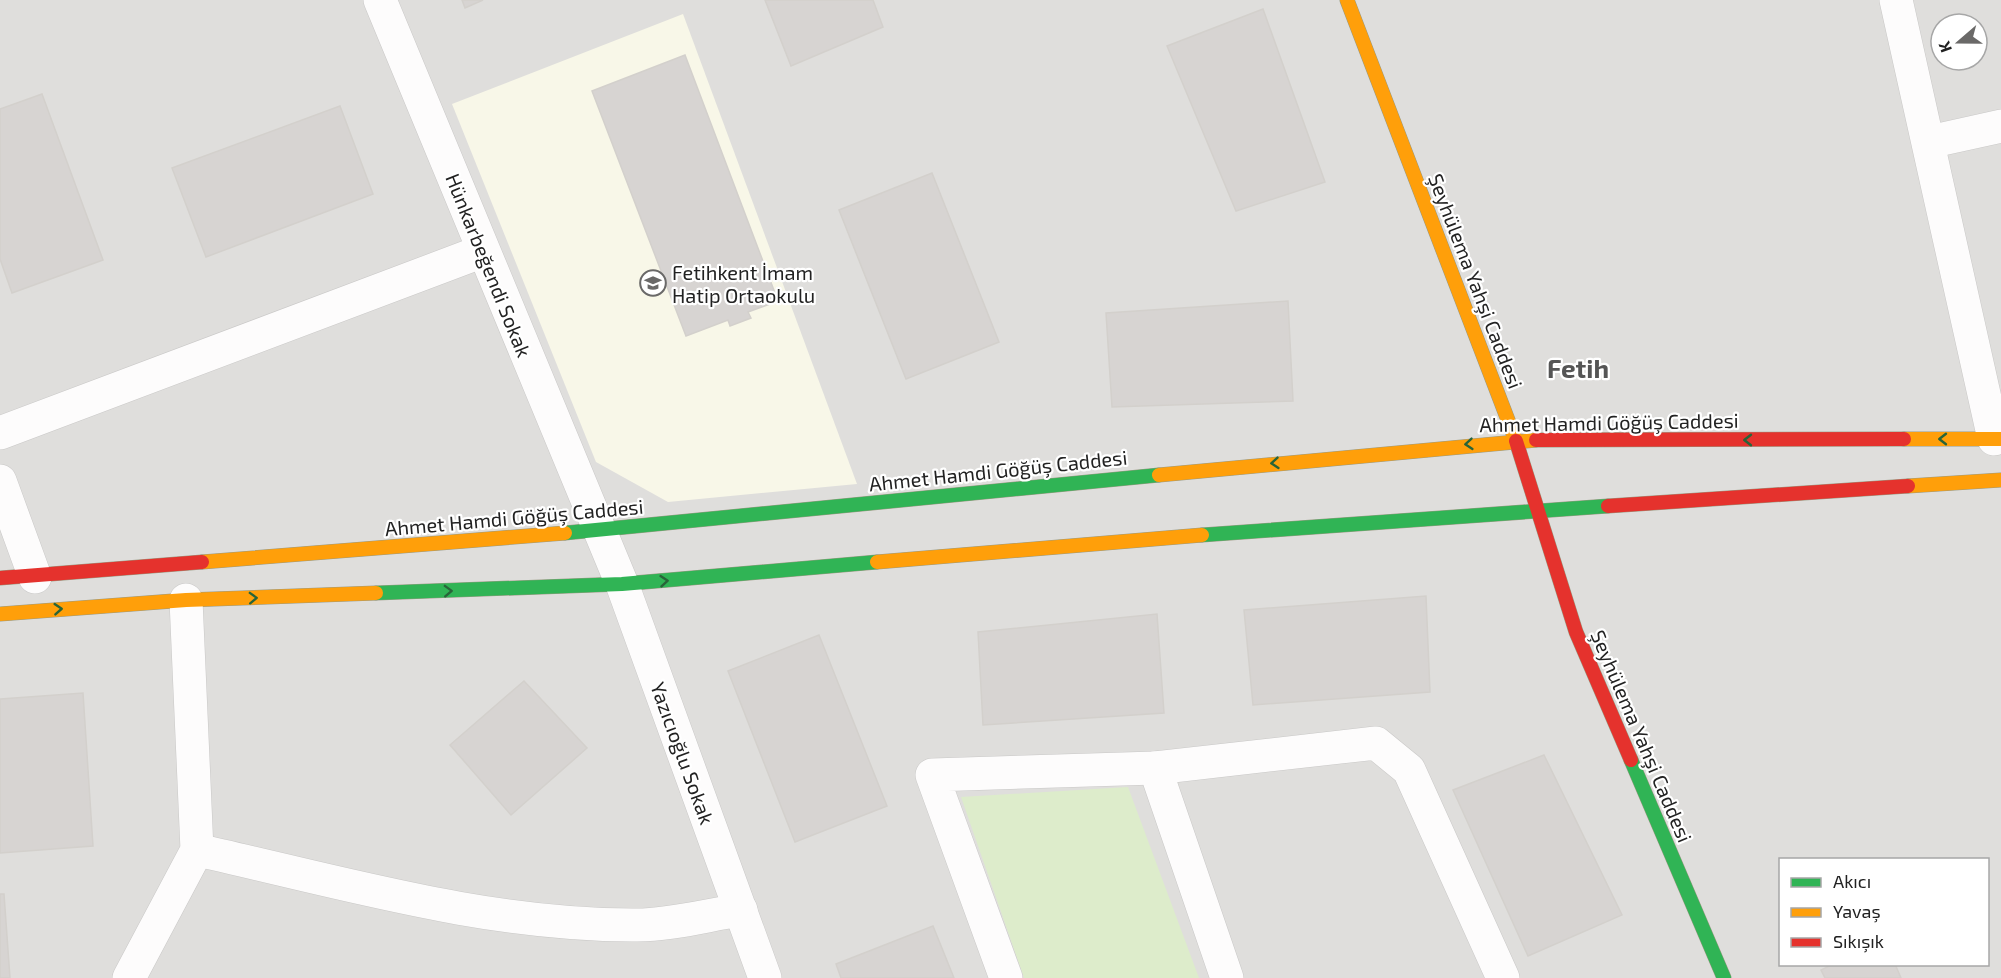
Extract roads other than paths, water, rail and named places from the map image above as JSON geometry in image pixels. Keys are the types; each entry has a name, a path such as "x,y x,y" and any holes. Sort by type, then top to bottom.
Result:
{"street":[{"name":"Hünkarbeğendi Sokak","path":"380,0 597,530"},
{"name":"Şeyhülema Yahşi Caddesi","path":"1347,0 1516,440 1576,632 1724,978"},
{"path":"1896,0 1998,439"},
{"path":"1929,142 2001,126"},
{"path":"0,433 483,251"},
{"name":"Ahmet Hamdi Göğüş Caddesi","path":"0,578 35,577 597,530 1516,440 1998,439"},
{"path":"0,614 186,600 621,584 1537,509 2001,480"},
{"path":"0,481 35,577"},
{"name":"Yazıcıoğlu Sokak","path":"597,530 621,584 765,978"},
{"path":"129,978 197,850 186,600"},
{"path":"1006,978 932,775 1155,768 1376,743 1409,770 1503,978"},
{"path":"1155,768 1227,978"},
{"path":"197,850 462,909 549,921 639,925 741,910"}],"place":[{"name":"Fetihkent İmam Hatip Ortaokulu","path":"653,283"}],"district":[{"name":"Fetih","path":"1578,367"}]}
